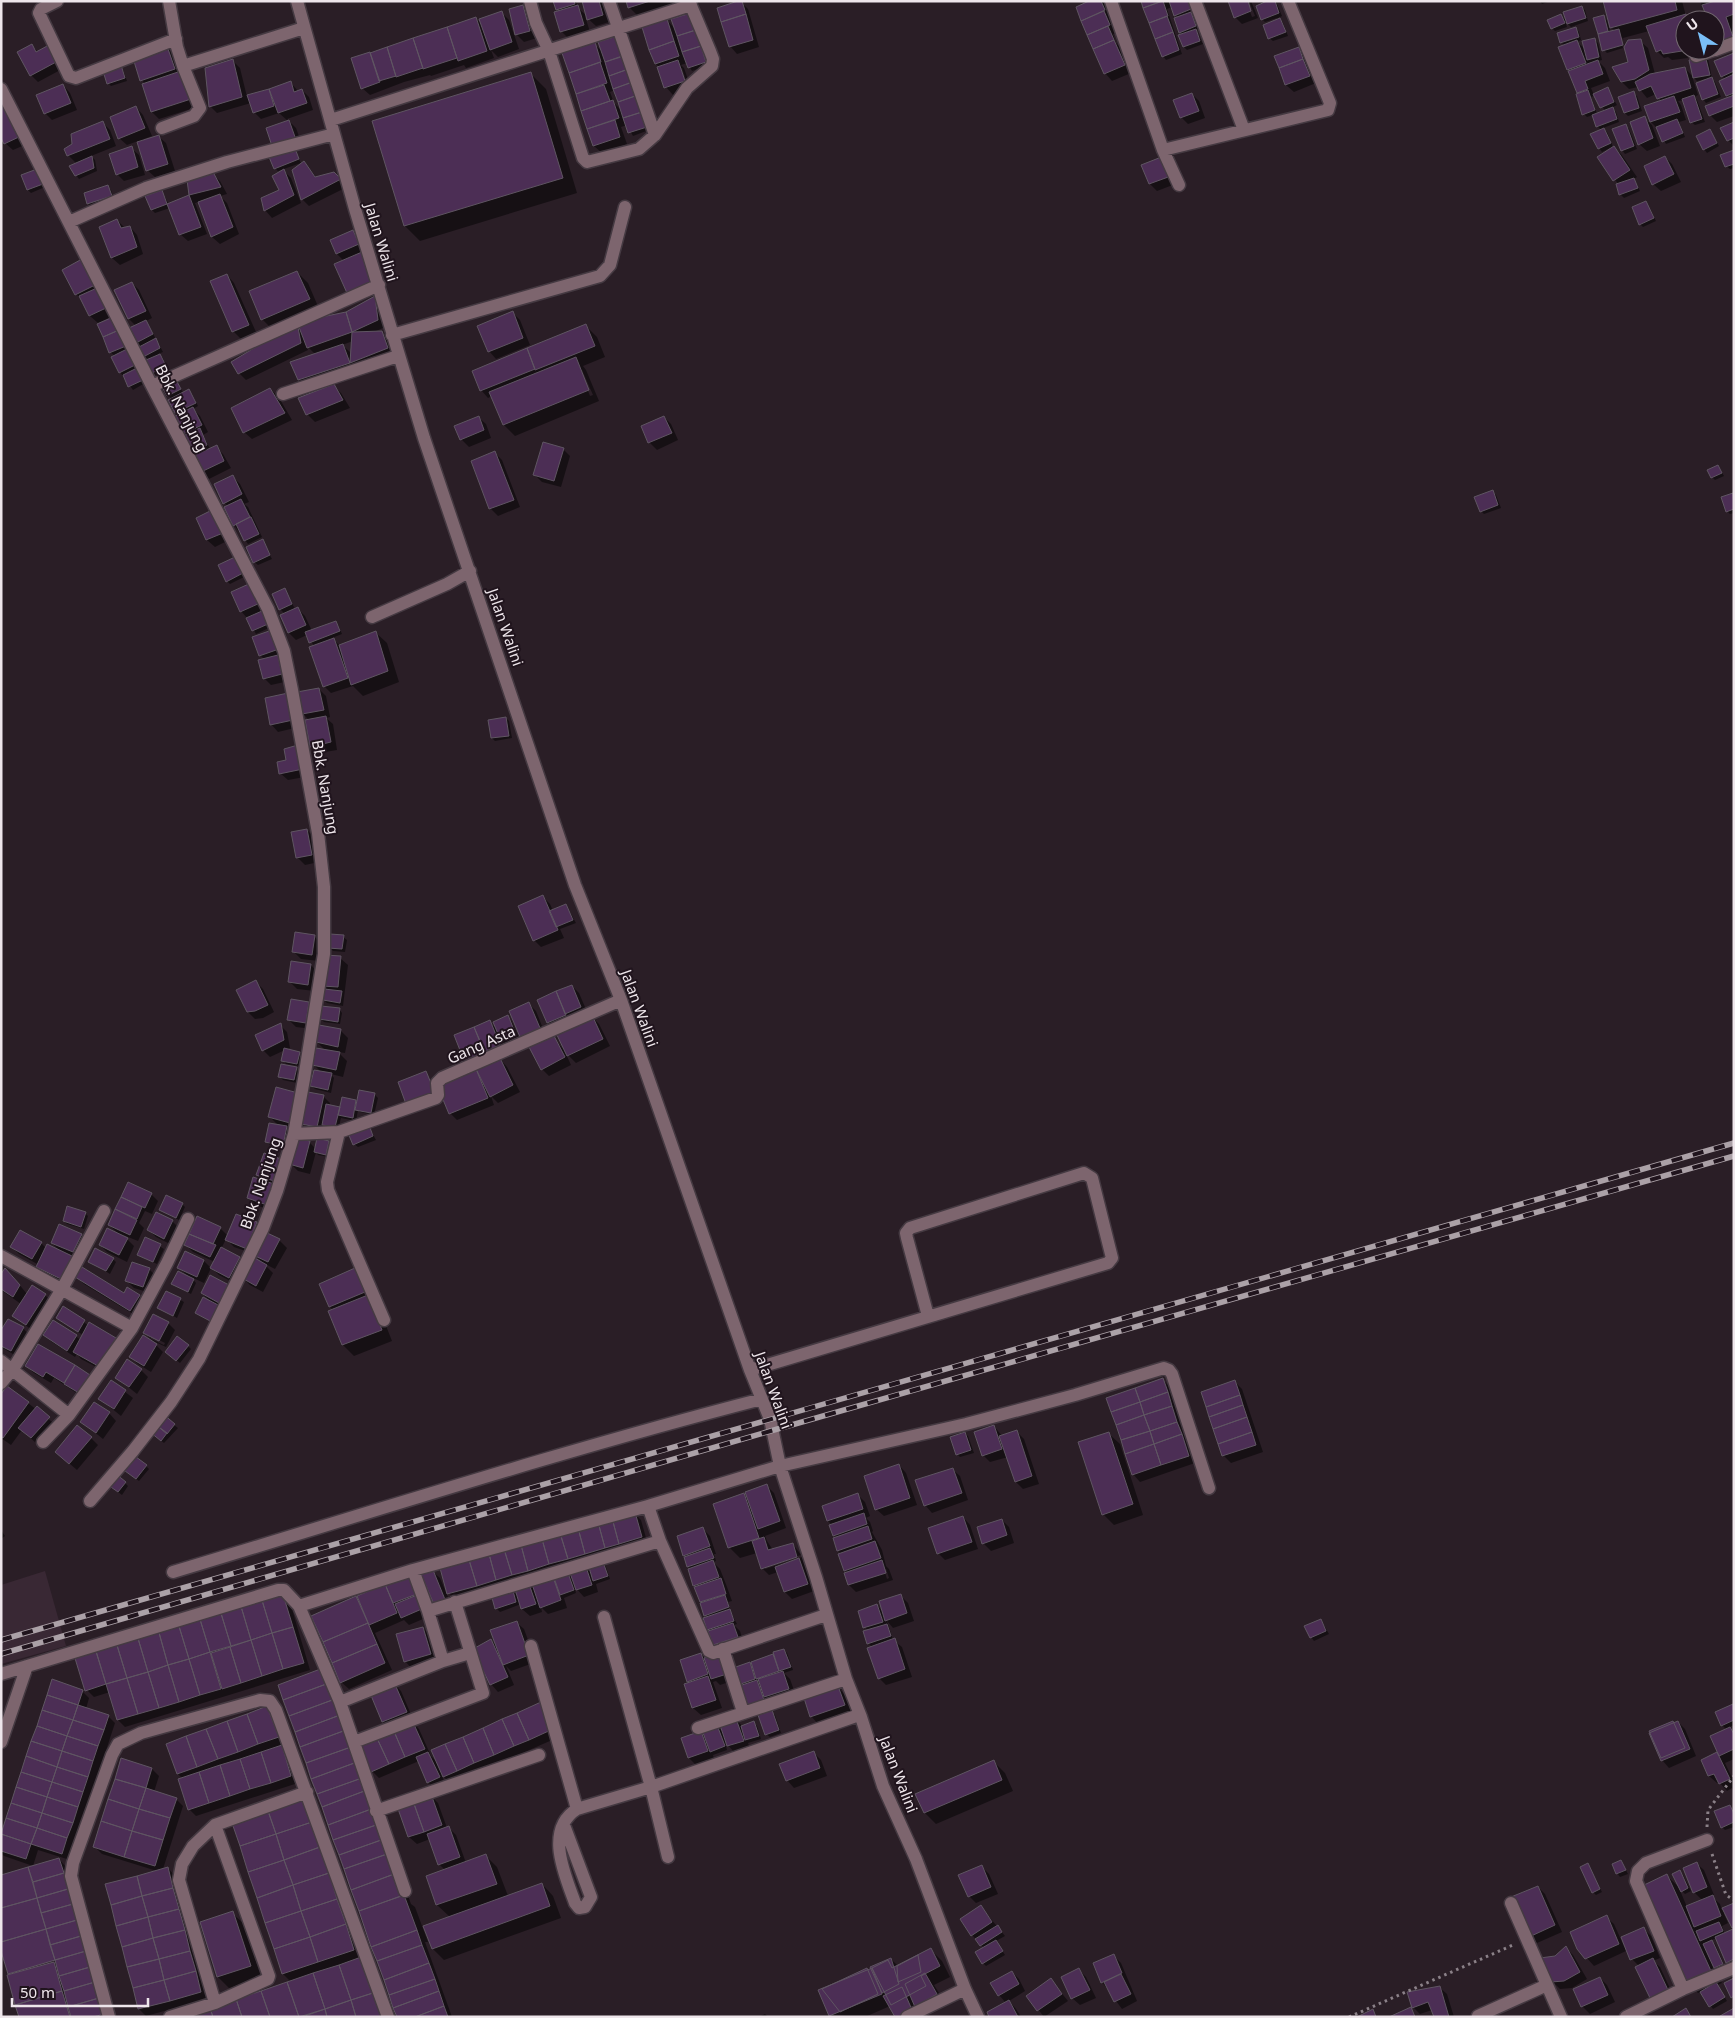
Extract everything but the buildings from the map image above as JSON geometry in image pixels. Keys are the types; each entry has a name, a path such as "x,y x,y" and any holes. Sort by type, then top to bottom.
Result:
{"street":[{"path":"57,1 41,9 39,13 69,76 72,77 76,78 176,39"},
{"path":"162,128 194,116 200,108 183,66 169,1"},
{"name":"Jalan Walini","path":"297,1 398,356 424,438 575,885 621,1000 750,1370 774,1430 780,1466 816,1577 846,1679 883,1786 916,1859 965,1989 978,2017"},
{"path":"331,120 549,51 618,30 690,3 713,59 712,66 687,88 655,135 638,149 587,162 583,158 549,51 536,23 530,1"},
{"path":"608,1 655,135"},
{"path":"1111,1 1163,150 1179,185"},
{"path":"1195,1 1244,130"},
{"path":"1163,150 1328,110 1330,103 1288,1"},
{"path":"183,66 304,28"},
{"name":"Bbk. Nanjung","path":"1,89 268,609 284,651 292,690 318,833 324,886 324,954 304,1079 294,1134 277,1191 263,1228 199,1359 172,1402 90,1501"},
{"path":"68,222 146,188 227,162 334,134"},
{"path":"392,335 600,276 610,265 625,207"},
{"path":"152,386 379,285"},
{"path":"283,394 398,356"},
{"path":"372,617 447,584 470,571"},
{"name":"Gang Asta","path":"339,1132 436,1098 438,1095 436,1083 442,1078 621,1000"},
{"path":"294,1134 339,1132 327,1182 328,1190 384,1320"},
{"path":"750,1370 1108,1263 1112,1258 1092,1178 1084,1173 910,1228 906,1233 907,1238 928,1316"},
{"path":"1,1383 13,1370 62,1289 104,1211"},
{"path":"43,1442 69,1415 132,1328 188,1219"},
{"path":"1,1256 132,1328"},
{"path":"1,1361 69,1415"},
{"path":"298,1606 413,1570 648,1506 780,1466 966,1424 1075,1395 1164,1368 1172,1374 1209,1488"},
{"path":"173,1572 424,1494 652,1429 762,1400"},
{"path":"648,1506 660,1541 709,1651 713,1653 723,1650 826,1615"},
{"path":"428,1610 660,1541"},
{"path":"413,1570 428,1610 443,1661"},
{"path":"1,1674 278,1590 284,1590 298,1606 340,1702 404,1891"},
{"path":"354,1742 483,1692 455,1602"},
{"path":"604,1617 651,1787 668,1857"},
{"path":"531,1646 577,1809"},
{"path":"723,1650 743,1712"},
{"path":"340,1702 443,1661 470,1653"},
{"path":"1,1742 27,1666"},
{"path":"698,1728 846,1679"},
{"path":"109,2017 71,1876 78,1849 118,1744 141,1733 260,1700 270,1702 276,1710 388,2017"},
{"path":"564,1825 591,1897 585,1907 579,1908 575,1903 558,1848 558,1836 569,1814 577,1809 651,1787 859,1715"},
{"path":"376,1811 539,1754"},
{"path":"215,2003 179,1880 182,1864 193,1846 215,1825 307,1792"},
{"path":"170,2017 215,2003 268,1979 269,1976 215,1825"},
{"path":"1683,1989 1636,1881 1638,1871 1646,1863 1707,1840"},
{"path":"1511,1903 1561,2017"},
{"path":"1626,2017 1683,1989 1734,1968"},
{"path":"1478,2016 1546,1985"},
{"path":"907,2017 965,1989"}],"path":[{"path":"1349,2017 1527,1939"}],"shaded area":[{"path":"45,1571 66,1646 1,1664 1,1585"}],"railway":[{"path":"1,1640 1734,1143"},
{"path":"1,1654 774,1430 1734,1156"}]}
